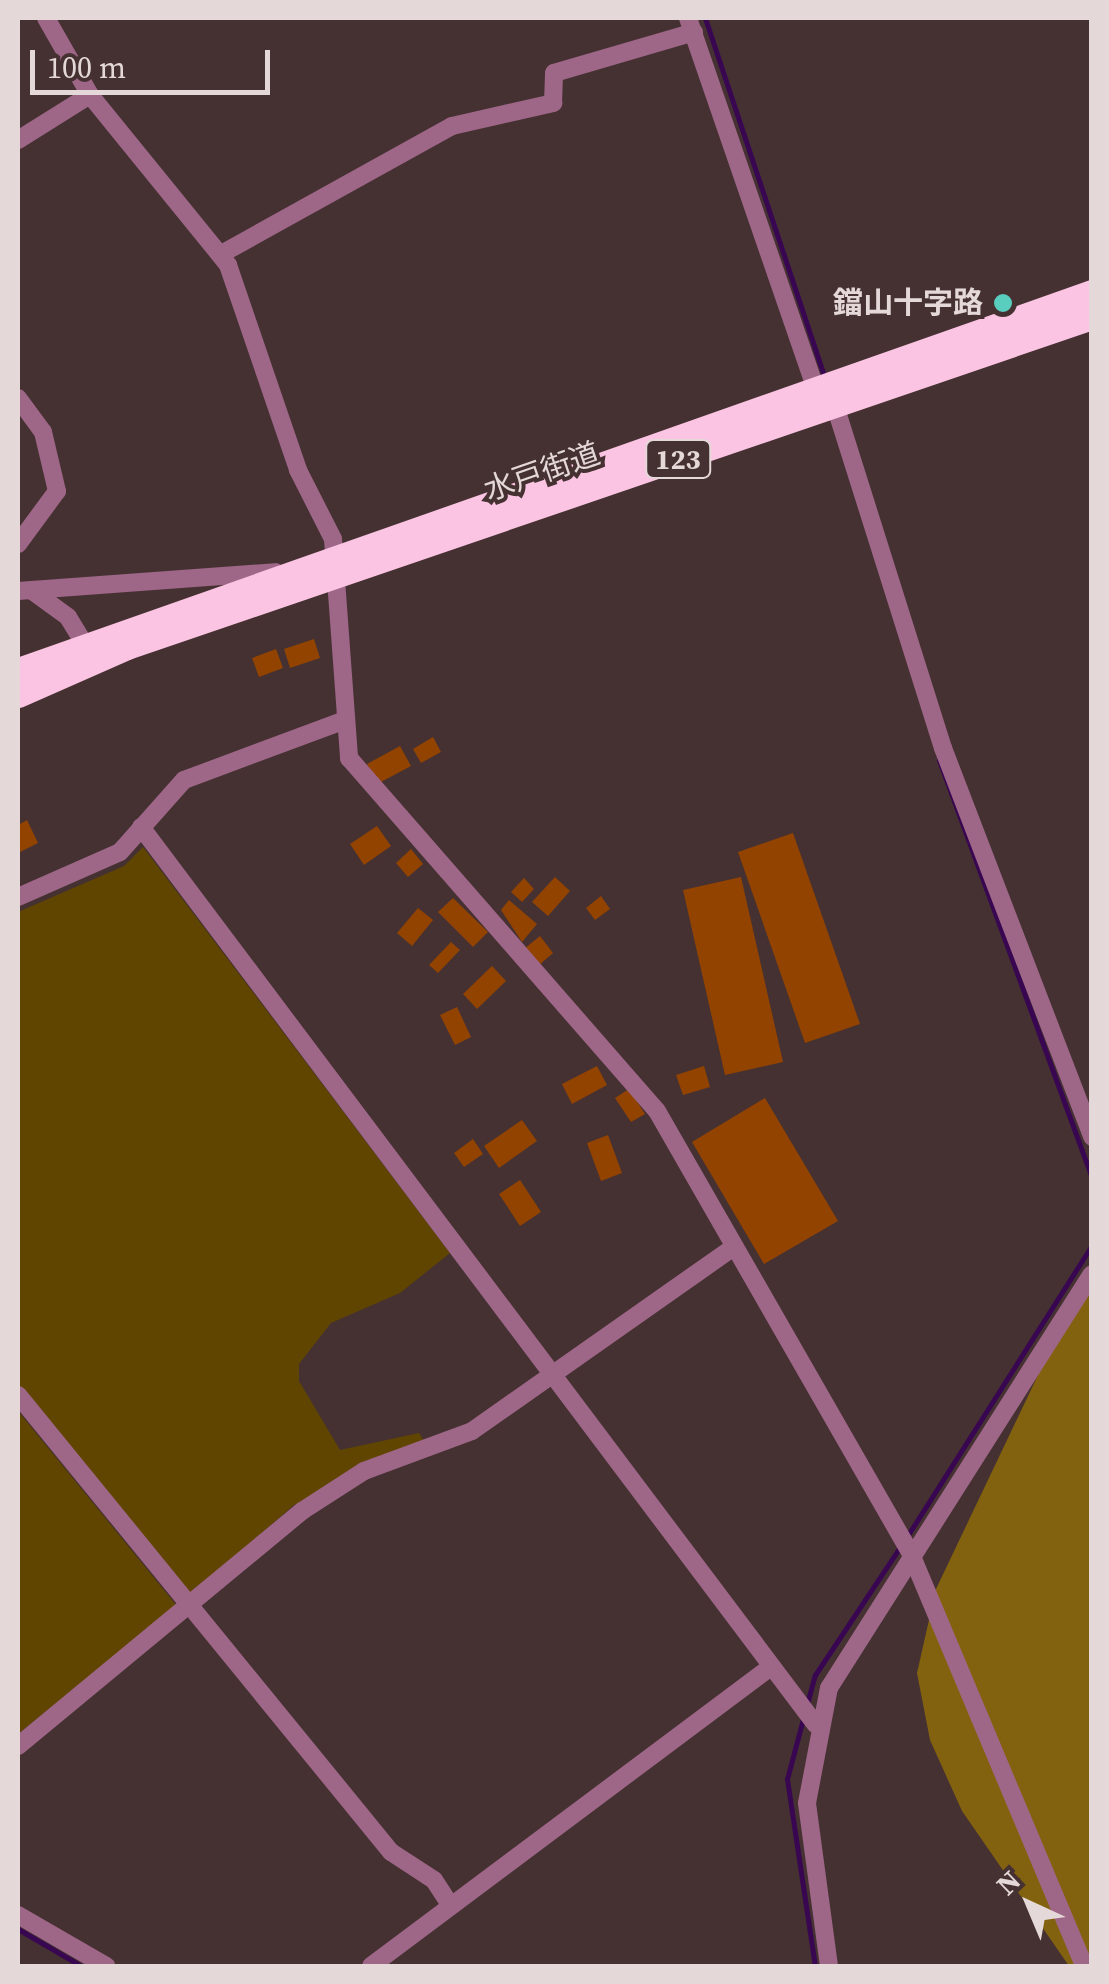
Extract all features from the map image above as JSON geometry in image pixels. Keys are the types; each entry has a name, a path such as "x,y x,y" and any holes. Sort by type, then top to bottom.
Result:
{"highway":[{"name":"水戸街道","path":"18,670 90,651 827,394 1092,292"},
{"name":"水戸街道","path":"827,394 1092,317"},
{"name":"水戸街道","path":"18,695 90,651 276,572 336,565"}],"street":[{"path":"46,18 90,95 223,253 336,565 345,720 360,776 617,1060 734,1247 911,1554 1084,1966"},
{"path":"223,253 452,126 553,104 554,73 691,25 827,394 938,734 1092,1137"},
{"path":"18,140 90,95"},
{"path":"18,398 56,463 57,491 22,531"},
{"path":"24,591 276,572"},
{"path":"24,591 90,651"},
{"path":"18,897 120,852 184,780 345,720"},
{"path":"141,827 816,1725"},
{"path":"18,1746 333,1491 472,1431 734,1247"},
{"path":"829,1966 808,1804 816,1725 848,1651 1092,1274"},
{"path":"18,1395 391,1852 434,1880 450,1905"},
{"path":"371,1966 770,1667"},
{"path":"18,1915 106,1966"}],"shaded area":[{"path":"143,847 450,1253 400,1293 331,1323 299,1364 299,1381 340,1450 419,1433 425,1443 294,1505 190,1595 18,1384 18,912 124,866"},
{"path":"1091,1264 1091,1966 1069,1966 962,1811 930,1740 917,1673 936,1589"},
{"path":"18,1411 177,1606 18,1734"}],"building":[{"path":"314,639 320,658 290,668 284,649"},
{"path":"276,649 283,668 259,677 252,658"},
{"path":"433,737 441,752 421,763 413,749"},
{"path":"400,746 411,766 377,784 367,764"},
{"path":"27,820 38,843 18,853 18,825"},
{"path":"377,826 391,846 364,865 350,844"},
{"path":"793,833 860,1024 805,1043 738,852"},
{"path":"411,849 423,864 408,877 396,863"},
{"path":"555,877 570,891 548,916 532,902"},
{"path":"741,877 783,1062 725,1075 683,890"},
{"path":"524,878 534,889 522,902 511,892"},
{"path":"601,896 610,909 595,920 586,908"},
{"path":"453,898 488,932 473,947 438,912"},
{"path":"509,900 537,924 522,942 501,910"},
{"path":"418,908 433,920 412,946 397,933"},
{"path":"540,936 553,953 538,966 524,949"},
{"path":"451,942 460,950 438,973 429,965"},
{"path":"492,966 506,981 477,1009 463,994"},
{"path":"457,1007 471,1037 455,1045 440,1015"},
{"path":"597,1066 607,1085 572,1104 562,1084"},
{"path":"704,1066 710,1087 683,1095 676,1075"},
{"path":"629,1089 645,1114 631,1122 615,1098"},
{"path":"765,1098 838,1221 764,1264 692,1142"},
{"path":"522,1120 537,1141 499,1168 484,1146"},
{"path":"608,1135 622,1173 601,1181 587,1143"},
{"path":"473,1139 483,1154 464,1167 454,1153"},
{"path":"520,1180 541,1212 520,1226 499,1194"}],"waterway":[{"path":"705,18 824,375"},
{"path":"939,760 1092,1178"},
{"path":"906,1538 1092,1245"},
{"path":"807,1704 815,1675 900,1547"},
{"path":"804,1715 787,1779 815,1966"},
{"path":"18,1929 81,1966"}],"place":[{"name":"鐺山十字路","path":"1003,303"}]}
